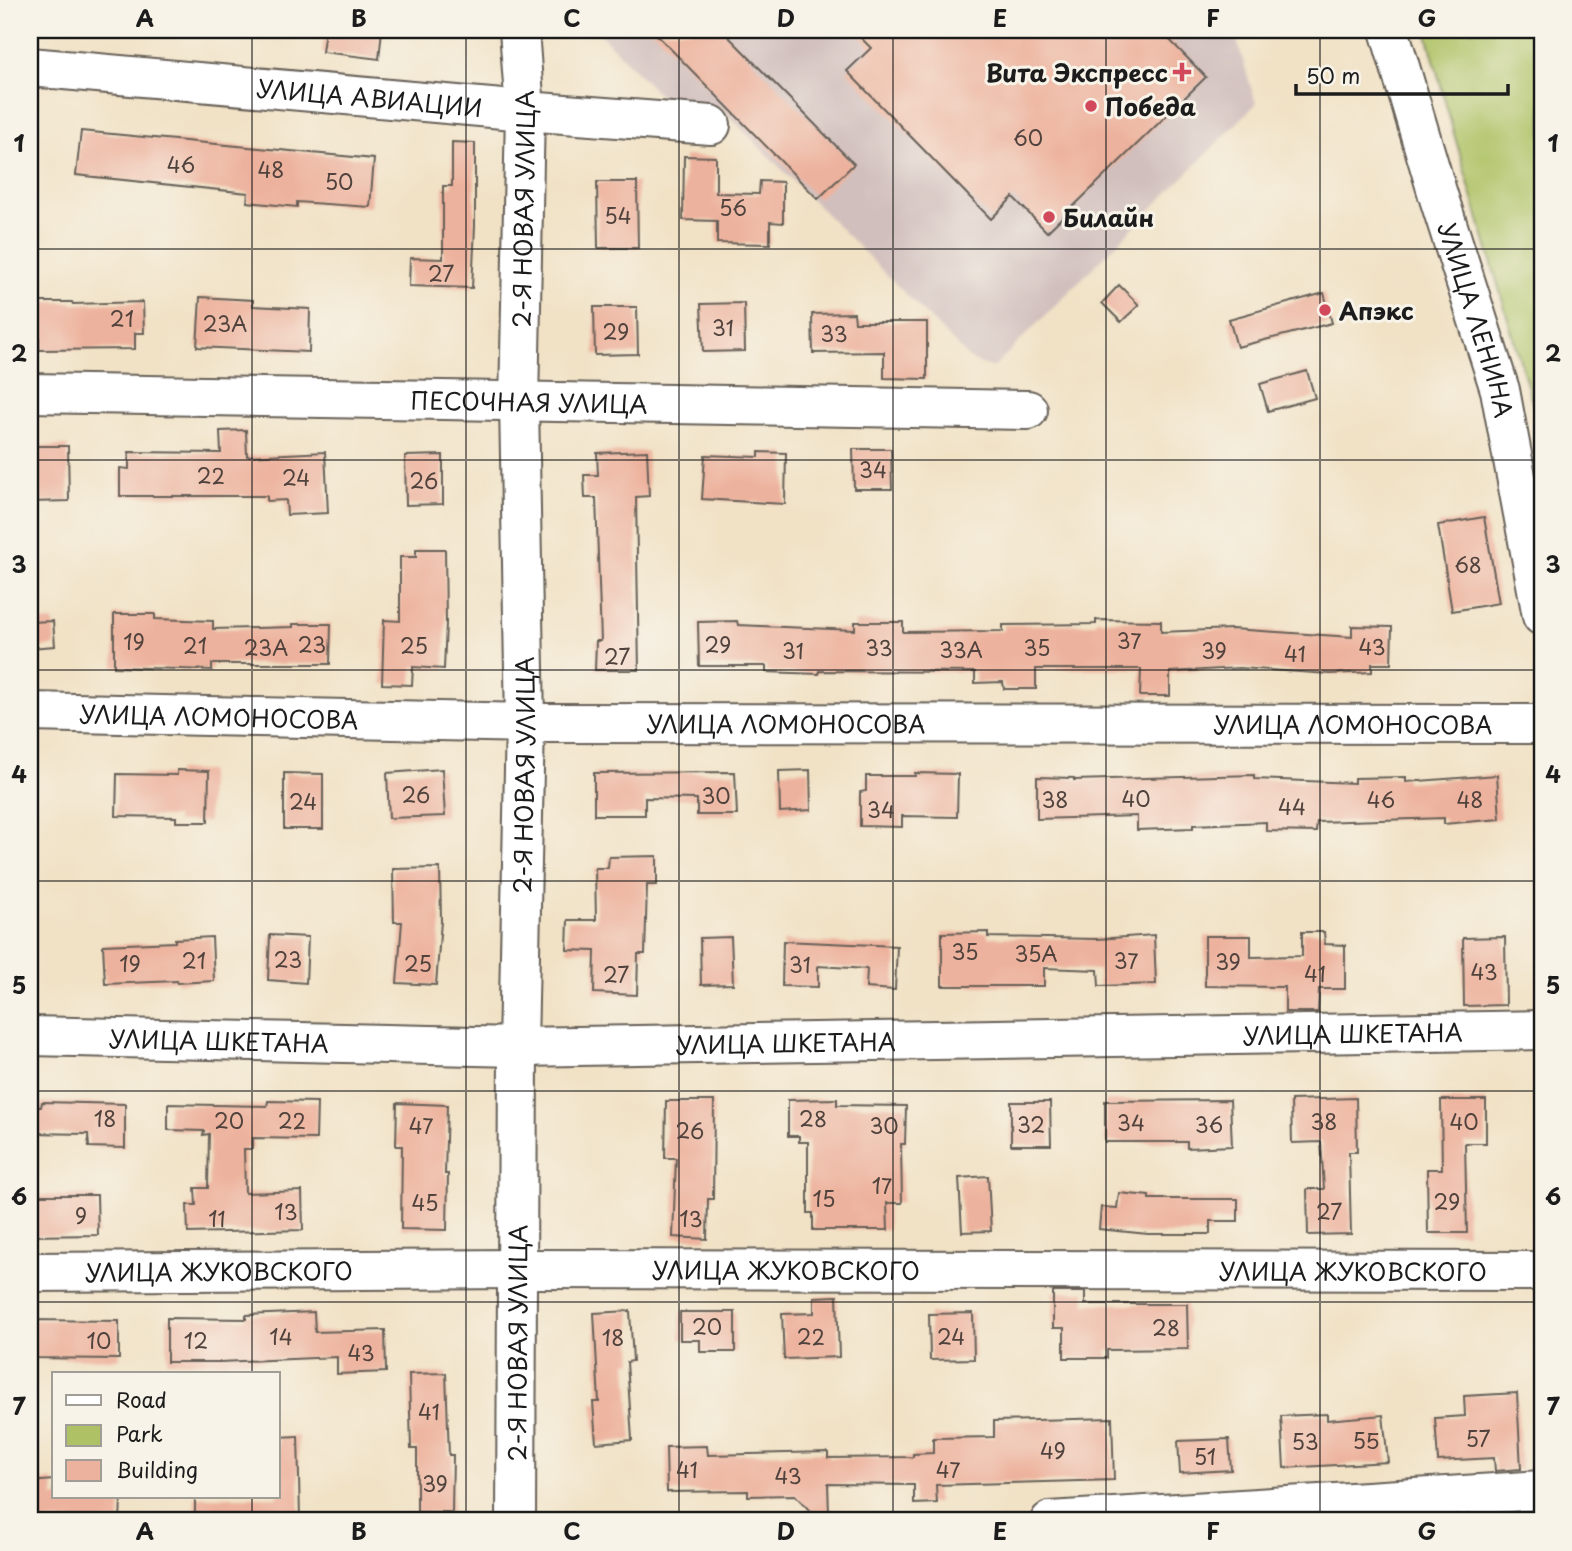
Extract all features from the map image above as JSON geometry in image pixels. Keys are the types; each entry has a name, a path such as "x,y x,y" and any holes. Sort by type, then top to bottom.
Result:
{"street":[{"name":"2-Я НОВАЯ УЛИЦА","path":"516,1521 518,1047 525,723 519,403 525,111 519,30"},
{"name":"УЛИЦА ЛЕНИНА","path":"1389,30 1500,390 1542,616"},
{"name":"УЛИЦА АВИАЦИИ","path":"30,67 711,125"},
{"name":"ПЕСОЧНАЯ УЛИЦА","path":"30,393 1028,410"},
{"name":"УЛИЦА ЛОМОНОСОВА","path":"30,712 525,723 1542,724"},
{"name":"УЛИЦА ШКЕТАНА","path":"30,1036 518,1047 1542,1030"},
{"name":"УЛИЦА ЖУКОВСКОГО","path":"30,1272 518,1269 1542,1271"},
{"path":"1051,1521 1542,1489"}],"shaded area":[{"path":"596,30 1234,30 1256,104 993,368 971,360 723,110 669,105"}],"green space":[{"path":"1426,30 1542,30 1542,436 1452,127"}],"building":[{"path":"325,30 382,30 379,59 322,52"},
{"path":"652,30 722,30 854,164 818,199"},
{"path":"853,30 1160,30 1206,77 1047,232 1013,197 991,219 847,71 871,48"},
{"path":"81,131 374,159 370,207 297,202 297,207 247,202 248,193 76,175"},
{"path":"452,142 475,143 472,288 409,286 410,258 443,259 443,186 452,186"},
{"path":"684,156 716,157 716,193 759,194 760,181 783,182 783,223 770,222 770,244 717,243 717,221 683,220"},
{"path":"597,182 637,182 638,248 598,248"},
{"path":"1119,285 1139,305 1121,322 1102,303"},
{"path":"1324,293 1332,323 1237,347 1229,319"},
{"path":"200,297 253,300 253,306 310,309 309,352 197,347"},
{"path":"39,302 143,302 144,333 135,333 135,349 39,350"},
{"path":"744,303 745,351 703,352 701,304"},
{"path":"594,307 637,307 638,354 595,355"},
{"path":"854,313 855,322 927,322 927,379 884,378 884,352 813,353 812,314"},
{"path":"1307,371 1315,398 1268,411 1260,384"},
{"path":"246,430 247,456 325,452 328,513 287,515 286,500 267,501 267,496 120,496 120,468 129,469 129,452 221,453 220,431"},
{"path":"30,446 68,446 69,501 30,502"},
{"path":"853,449 891,449 892,489 854,489"},
{"path":"647,451 649,496 636,497 639,670 595,670 596,641 601,641 596,498 585,498 584,475 598,475 597,453"},
{"path":"759,452 786,453 785,504 702,499 705,455 759,457"},
{"path":"443,455 443,504 406,505 405,456"},
{"path":"1484,517 1499,603 1452,611 1438,525"},
{"path":"416,549 445,549 444,669 413,667 412,685 382,684 384,620 400,621 400,557 416,557"},
{"path":"114,614 155,614 155,619 213,621 213,629 331,624 330,664 212,664 212,670 114,667"},
{"path":"1096,620 1161,621 1161,632 1232,629 1352,637 1352,626 1392,627 1391,664 1372,664 1372,672 1330,674 1239,668 1170,672 1170,696 1140,696 1141,669 1036,669 1036,689 1004,689 1003,682 975,683 975,672 819,671 819,674 766,672 766,666 699,666 698,622 737,621 738,625 855,630 855,622 903,622 903,632 1003,631 1003,625 1096,624"},
{"path":"53,621 55,646 30,648 30,622"},
{"path":"442,769 445,816 389,818 387,773"},
{"path":"177,770 209,771 208,822 176,822 176,817 116,816 117,774 177,775"},
{"path":"810,770 811,810 780,812 779,771"},
{"path":"735,772 737,815 697,815 697,799 645,798 645,815 594,815 594,773"},
{"path":"284,773 323,774 323,829 284,829"},
{"path":"915,773 958,774 957,817 902,816 902,827 860,826 860,792 866,791 866,776 915,776"},
{"path":"1254,775 1254,779 1354,783 1354,778 1406,777 1406,782 1497,775 1500,819 1444,824 1444,818 1317,822 1316,832 1266,831 1266,822 1137,830 1137,816 1037,819 1037,777 1074,780"},
{"path":"657,856 657,885 647,885 645,954 638,954 637,995 594,993 595,951 567,950 568,920 596,920 595,868 608,868 609,857"},
{"path":"440,868 441,921 436,985 397,983 402,922 394,922 393,869"},
{"path":"988,932 988,937 1097,939 1154,935 1156,984 1099,986 1098,970 1044,968 1044,986 942,986 942,933"},
{"path":"1302,932 1324,932 1325,944 1345,945 1345,989 1319,989 1318,1012 1285,1012 1285,987 1205,986 1205,936 1251,936 1251,957 1302,956"},
{"path":"270,935 308,937 306,983 268,980"},
{"path":"212,937 214,981 105,984 103,945 175,942 175,939"},
{"path":"731,937 733,984 701,985 700,938"},
{"path":"1505,937 1506,1005 1464,1006 1463,938"},
{"path":"783,941 897,946 895,990 866,988 867,969 818,966 818,987 782,986"},
{"path":"1356,1098 1357,1152 1349,1152 1351,1234 1308,1235 1307,1189 1324,1189 1321,1142 1292,1143 1291,1100"},
{"path":"837,1099 837,1105 906,1106 905,1144 901,1144 902,1203 887,1203 888,1230 813,1230 813,1213 808,1213 808,1142 799,1142 799,1136 788,1136 788,1100"},
{"path":"1230,1100 1232,1146 1187,1148 1187,1142 1105,1142 1105,1101"},
{"path":"1441,1100 1486,1100 1486,1143 1465,1143 1467,1233 1428,1233 1427,1169 1442,1169"},
{"path":"268,1101 317,1102 316,1139 253,1138 253,1149 244,1149 245,1193 302,1191 303,1230 188,1233 187,1205 196,1205 195,1188 208,1188 209,1134 203,1135 204,1131 168,1130 168,1104 267,1106"},
{"path":"666,1101 714,1101 713,1199 708,1199 707,1239 673,1237 676,1158 665,1158"},
{"path":"42,1102 125,1104 125,1148 89,1147 88,1134 30,1133 30,1107 41,1107"},
{"path":"1011,1102 1050,1102 1051,1145 1011,1145"},
{"path":"397,1103 447,1105 447,1230 401,1229 402,1146 396,1146"},
{"path":"988,1176 991,1231 962,1232 959,1178"},
{"path":"1119,1193 1149,1196 1149,1199 1238,1199 1238,1221 1210,1221 1210,1234 1148,1234 1099,1229 1101,1207 1117,1208"},
{"path":"30,1195 97,1195 98,1235 30,1236"},
{"path":"1053,1292 1085,1292 1085,1304 1187,1304 1188,1349 1107,1350 1107,1358 1064,1358 1064,1328 1053,1328"},
{"path":"837,1296 839,1357 784,1359 782,1314 814,1313 814,1297"},
{"path":"630,1311 633,1361 627,1362 632,1440 596,1443 593,1402 599,1402 594,1313"},
{"path":"314,1312 315,1332 385,1330 386,1372 337,1374 337,1357 167,1362 167,1318 246,1319 246,1315"},
{"path":"680,1312 735,1312 735,1352 700,1352 700,1340 680,1340"},
{"path":"973,1313 974,1359 930,1360 929,1314"},
{"path":"30,1320 119,1321 119,1359 30,1358"},
{"path":"446,1373 449,1455 453,1455 452,1512 417,1512 417,1449 411,1449 409,1374"},
{"path":"1517,1393 1521,1469 1495,1471 1494,1458 1438,1461 1435,1418 1465,1416 1464,1396"},
{"path":"1327,1414 1327,1420 1383,1415 1388,1462 1284,1468 1281,1416"},
{"path":"1112,1418 1114,1480 936,1485 937,1503 914,1504 914,1485 828,1484 829,1513 813,1514 795,1495 748,1496 748,1491 667,1492 666,1447 707,1446 708,1455 828,1452 828,1458 913,1457 913,1454 933,1453 933,1438 994,1437 994,1421"},
{"path":"298,1436 300,1518 195,1521 195,1498 280,1498 280,1437"},
{"path":"1229,1439 1231,1470 1180,1473 1178,1441"},
{"path":"52,1480 52,1498 121,1499 120,1521 30,1521 30,1482"}],"place":[{"name":"Вита Экспресс","path":"1182,72"},
{"name":"Победа","path":"1091,106"},
{"name":"Билайн","path":"1049,217"},
{"name":"Апэкс","path":"1325,310"}]}
